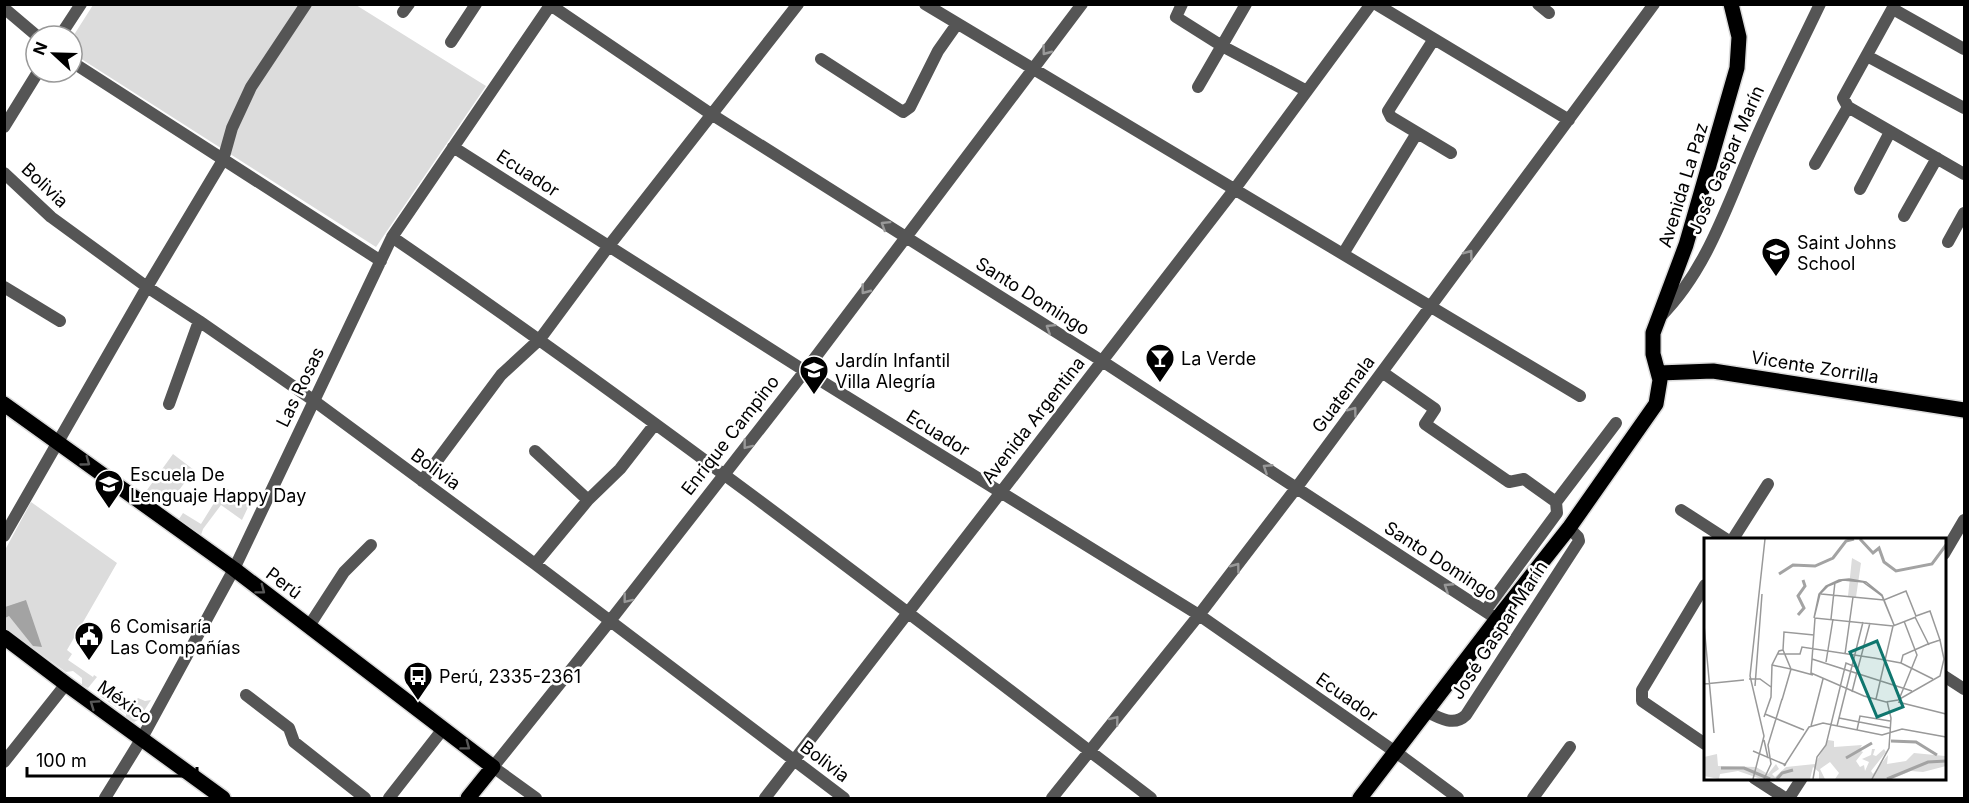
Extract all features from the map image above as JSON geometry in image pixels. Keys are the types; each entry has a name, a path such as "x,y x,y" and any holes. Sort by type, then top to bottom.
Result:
{"main road":[{"name":"Avenida La Paz","path":"1659,373 1653,354 1655,322 1689,234 1737,68 1739,37 1730,6"},
{"name":"Vicente Zorrilla","path":"1659,373 1713,371 1965,410"},
{"name":"José Gaspar Marín","path":"1360,798 1426,711 1491,615 1569,528 1656,404 1660,387 1659,373"},
{"name":"Perú","path":"6,410 59,443 234,569 493,767"},
{"name":"México","path":"4,637 223,798"},
{"name":"Enrique Campino","path":"468,798 493,767"}],"street":[{"path":"68,24 81,4"},
{"path":"4,536 147,286 223,160 232,128 251,87 306,4"},
{"path":"451,42 476,4"},
{"path":"422,481 501,375 540,339 711,114 798,4"},
{"path":"925,4 1580,396"},
{"name":"Enrique Campino","path":"493,767 805,371 1082,4"},
{"path":"1182,4 1176,17 1222,46 1307,91"},
{"path":"1198,87 1246,4"},
{"name":"Avenida Argentina","path":"765,798 1234,189 1371,4"},
{"path":"1376,4 1569,120"},
{"name":"Guatemala","path":"1053,798 1199,615 1297,487 1654,4"},
{"name":"José Gaspar Marín","path":"1655,322 1678,297 1699,266 1820,4"},
{"name":"Santo Domingo","path":"550,5 711,114 1102,361 1491,615"},
{"name":"Las Rosas","path":"105,798 142,738 234,569 392,237 550,5"},
{"path":"1533,6 1549,13"},
{"path":"1965,49 1894,7 1843,98 1848,108 1965,174"},
{"path":"4,8 24,25"},
{"path":"821,59 903,112 910,107 938,51 957,24"},
{"path":"1434,39 1388,111 1391,117 1451,153"},
{"path":"1867,56 1965,108"},
{"path":"84,70 381,261"},
{"path":"4,126 30,84"},
{"path":"1815,164 1848,108"},
{"path":"1860,189 1890,132"},
{"path":"1343,254 1417,134"},
{"name":"Ecuador","path":"453,147 805,371 1199,615 1458,798"},
{"path":"1904,216 1937,158"},
{"name":"Bolivia","path":"4,173 42,211 313,400 535,564 844,798"},
{"path":"1948,242 1965,213"},
{"path":"392,237 540,339 1151,798"},
{"path":"4,286 60,321"},
{"path":"169,404 199,321"},
{"path":"1382,372 1435,409 1425,424 1509,482 1524,479 1556,502"},
{"path":"1491,615 1557,513 1556,502 1616,423"},
{"path":"535,564 588,500 620,469 655,424"},
{"path":"536,450 588,500"},
{"path":"1734,538 1768,484"},
{"path":"1681,510 1724,538"},
{"path":"1945,552 1965,520"},
{"name":"José Gaspar Marín","path":"1426,711 1451,721 1461,721 1466,716 1579,541 1569,528"},
{"path":"309,626 344,572 371,545"},
{"path":"1704,587 1642,690 1642,701 1704,743"},
{"path":"1945,677 1965,689"},
{"path":"4,762 66,684"},
{"path":"246,695 289,728 294,742 364,798"},
{"path":"389,798 443,729"},
{"path":"1533,798 1570,747"},
{"name":"Perú","path":"493,767 536,798"},
{"path":"1757,779 1787,798 1801,779"}],"shaded area":[{"path":"93,5 356,5 486,86 376,247 84,61 84,24 81,24"},
{"path":"173,454 194,470 168,505 147,490"},
{"path":"224,487 250,503 242,520 221,505 201,535 179,519 183,513 201,524"},
{"path":"31,502 117,563 67,650 72,654 68,660 93,677 94,675 97,677 88,688 82,685 82,678 73,671 66,672 5,628 5,550"},
{"path":"26,600 42,647 33,646 9,616 5,618 5,607"},
{"path":"108,685 132,705 138,698 145,701 151,700 138,720 134,722 126,718 126,714 100,696"}],"place":[{"name":"Saint Johns School","path":"1776,278"},
{"name":"La Verde","path":"1160,384"},
{"name":"Jardín Infantil Villa Alegría","path":"814,396"},
{"name":"Escuela De Lenguaje Happy Day","path":"109,510"},
{"name":"6 Comisaría Las Compañías","path":"89,662"},
{"name":"Perú, 2335-2361","path":"418,702"}]}
